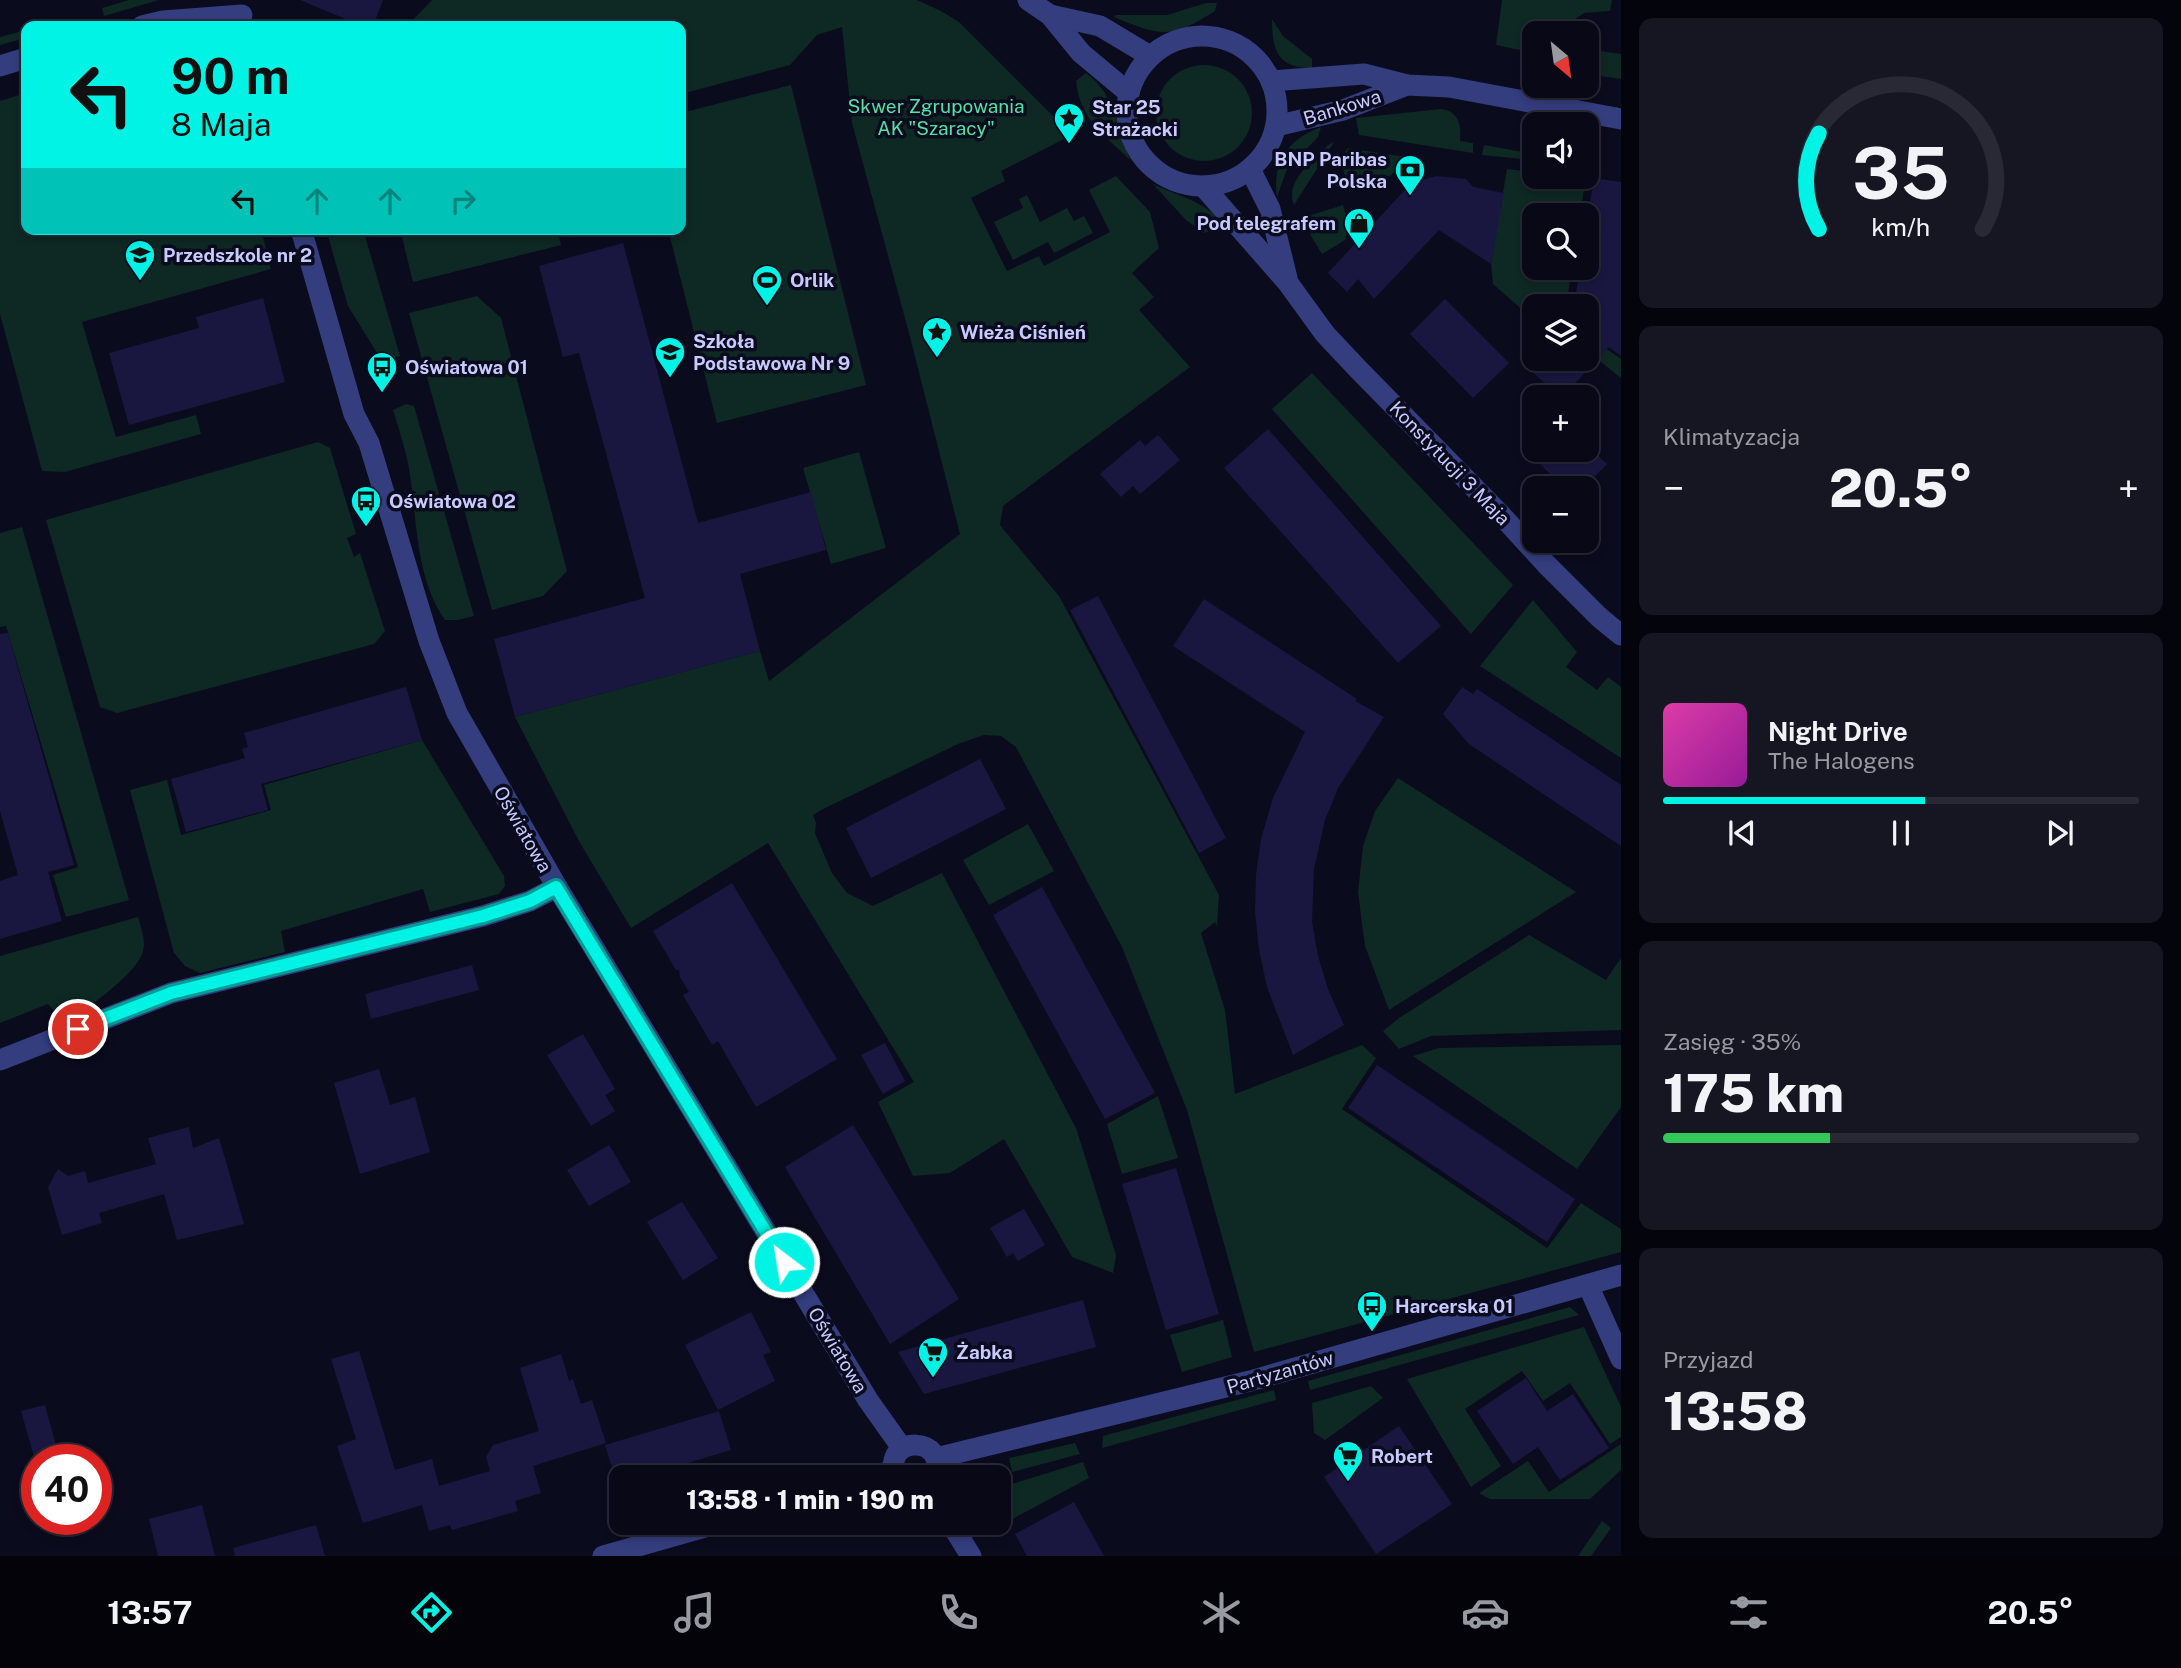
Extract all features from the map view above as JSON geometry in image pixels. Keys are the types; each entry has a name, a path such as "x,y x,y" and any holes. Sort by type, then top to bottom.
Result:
{"street":[{"path":"1028,0 1050,15 1081,53 1129,93"},
{"path":"163,21 242,14"},
{"path":"1050,15 1100,26 1150,56"},
{"path":"1212,36 1231,42 1262,65 1271,81 1277,103 1276,126 1267,149 1250,169 1228,181 1203,186 1181,183 1160,174 1143,158 1132,138 1127,116 1129,93 1137,74 1150,56 1168,44 1190,37 1212,36"},
{"path":"0,66 21,60"},
{"name":"Bankowa","path":"1271,81 1364,74 1407,86 1449,87 1621,119"},
{"name":"Bankowa","path":"1276,126 1343,110 1407,86"},
{"name":"Konstytucji 3 Maja","path":"1250,169 1270,209 1288,284"},
{"name":"Konstytucji 3 Maja","path":"1203,186 1288,284 1325,334 1554,573 1598,617 1621,635"},
{"name":"Oświatowa","path":"303,235 354,414 369,443 429,641 457,713 556,887 868,1400 902,1448"},
{"path":"0,1060 171,993 483,916 530,901 556,887"},
{"name":"Partyzantów","path":"946,1465 1621,1275"},
{"path":"1588,1284 1621,1359"},
{"path":"895,1465 897,1454 902,1448 922,1445 930,1450 934,1465"},
{"path":"603,1556 677,1535"},
{"path":"958,1535 971,1556"}],"green space":[{"path":"129,0 159,0 104,16 102,8"},
{"name":"Skwer Zgrupowania AK \"Szaracy\"","path":"432,0 917,0 959,22 1072,135 1001,171 1005,181 971,198 1007,271 1039,256 1044,266 1110,232 1089,190 1116,176 1150,212 1159,248 1132,273 1154,297 1139,310 1190,367 1003,506 1000,525 1059,596 1219,895 1217,926 1215,922 1201,933 1225,1010 1235,1094 1362,1045 1376,1058 1342,1109 1547,1248 1581,1203 1621,1229 1621,1252 1254,1352 1187,1110 1122,947 1016,747 1001,736 984,735 958,744 821,810 813,815 815,833 832,873 847,893 873,906 942,873 1076,1128 1116,1255 1113,1273 1072,1257 1004,1139 950,1173 913,1176 878,1102 914,1082 768,843 631,928 580,843 515,717 760,651 769,681 960,534 852,123 842,27 817,35 790,65 686,93 686,21 412,21"},
{"path":"1502,0 1612,0 1610,11 1584,13 1572,21 1522,21 1522,50 1496,45"},
{"path":"1206,3 1217,3 1215,11 1187,27 1166,32 1144,28 1114,17 1167,15"},
{"path":"1272,19 1283,36 1312,59 1312,68 1291,65 1279,55 1273,40"},
{"path":"21,31 21,39 0,45 0,37"},
{"path":"1600,51 1621,54 1621,79 1600,76"},
{"path":"1204,65 1222,68 1238,79 1249,95 1252,113 1249,131 1238,147 1222,158 1204,161 1186,158 1170,147 1159,131 1156,113 1159,95 1170,79 1186,68"},
{"path":"1086,73 1109,101 1130,160 1088,117 1076,81"},
{"name":"Orlik","path":"791,85 866,385 717,423 670,235 686,235 686,112"},
{"path":"21,95 21,235 262,235 271,269 82,322 116,437 196,415 201,434 65,472 42,471 0,314 0,101"},
{"path":"1447,110 1458,120 1460,141 1473,143 1473,153 1359,135 1356,118"},
{"path":"1321,127 1318,137 1287,169 1277,197 1277,173 1285,153 1300,138"},
{"path":"1334,142 1294,205 1292,196 1297,179 1308,164"},
{"path":"1484,145 1522,152 1522,159 1482,155"},
{"path":"1348,148 1411,158 1391,175 1349,190 1340,158"},
{"path":"1507,169 1522,171 1522,189 1584,189 1582,203 1522,203 1522,280 1570,280 1568,294 1522,294 1522,310 1493,284 1491,264"},
{"path":"1153,184 1201,205 1223,226 1204,233 1186,220"},
{"path":"1027,195 1040,222 1067,208 1074,221 1084,216 1093,233 1054,253 1048,242 1013,260 994,222 1023,208 1019,199"},
{"path":"1343,205 1349,226 1345,240 1322,254 1311,236 1305,217"},
{"path":"328,235 365,235 400,356 382,361 348,306"},
{"path":"401,235 558,235 561,245 413,282"},
{"path":"477,296 501,318 567,571 543,596 492,610 409,313"},
{"path":"1599,344 1621,359 1621,378 1599,360"},
{"path":"1573,371 1586,371 1580,378"},
{"path":"1312,373 1513,585 1471,634 1272,409"},
{"path":"406,404 414,406 474,616 445,620 428,585 419,547 409,468 393,410"},
{"path":"318,442 330,448 356,534 347,538 354,557 360,553 385,631 374,644 117,713 100,707 46,520"},
{"path":"859,452 886,548 831,564 803,468"},
{"path":"22,527 129,900 66,917 53,875 78,867 6,626 0,627 0,533"},
{"path":"1533,600 1577,652 1566,667 1597,690 1608,677 1621,687 1621,758 1480,666"},
{"path":"422,740 504,876 505,886 499,894 430,912 423,889 281,931 285,952 200,973 185,966 174,953 130,790 167,780 181,835 271,810 264,785"},
{"path":"1398,778 1576,892 1389,1010 1365,946 1358,892 1363,846 1375,811"},
{"path":"1028,824 1054,871 989,905 963,860"},
{"path":"138,917 144,940 142,954 129,972 96,1001 65,1023 48,1004 0,1023 0,956"},
{"path":"1529,935 1606,980 1621,958 1621,1030 1431,1036 1399,1049 1383,1031 1399,1018"},
{"path":"1621,1045 1621,1107 1577,1169 1413,1056 1439,1048"},
{"path":"1158,1096 1178,1158 1122,1174 1107,1124"},
{"path":"1570,1307 1579,1315 1310,1390 1308,1381"},
{"path":"1223,1320 1232,1357 1182,1372 1170,1335"},
{"path":"1584,1327 1621,1407 1621,1437 1610,1444 1570,1383 1543,1401 1522,1371 1465,1409 1501,1466 1471,1487 1407,1379"},
{"path":"1371,1386 1383,1398 1325,1440 1314,1433 1312,1403"},
{"path":"1274,1390 1276,1400 1102,1448 1103,1436"},
{"path":"1075,1443 1080,1454 1012,1472 1009,1458"},
{"path":"1621,1444 1621,1470 1590,1499 1490,1499 1479,1493 1528,1461 1549,1492"},
{"path":"1083,1462 1089,1478 1011,1520 1011,1484"},
{"path":"1602,1521 1611,1528 1591,1556 1578,1556"}],"building":[{"path":"300,0 383,0 375,21 350,21"},
{"path":"1436,176 1466,179 1473,187 1504,193 1491,264 1439,230 1374,299 1358,279 1347,292 1328,273 1403,192 1415,182"},
{"path":"1599,179 1621,182 1621,356 1609,347 1599,358 1599,294 1576,294 1578,280 1599,280 1599,203 1590,203 1592,189 1599,189"},
{"path":"623,243 698,523 811,492 826,550 740,574 760,651 515,717 494,639 645,598 579,353 563,357 539,266"},
{"path":"263,298 285,382 129,425 109,353 199,328 196,317"},
{"path":"1445,299 1509,363 1473,398 1410,334"},
{"path":"1532,371 1586,371 1573,385 1546,385"},
{"path":"1268,429 1441,626 1398,663 1224,468"},
{"path":"1158,435 1180,460 1140,494 1133,486 1121,497 1100,474 1140,440 1145,446"},
{"path":"1599,457 1607,464 1595,476 1552,476 1539,463 1599,462"},
{"path":"1098,596 1226,838 1199,853 1070,610"},
{"path":"1204,599 1357,699 1355,701 1384,717 1338,788 1325,820 1314,869 1312,921 1318,956 1328,989 1344,1025 1293,1055 1267,987 1259,950 1255,912 1256,875 1261,839 1273,798 1305,732 1173,646"},
{"path":"8,633 74,865 48,872 62,921 0,939 0,881 18,875 0,811 0,634"},
{"path":"406,687 422,740 261,784 268,810 186,832 171,779 245,758 242,749 248,747 244,733"},
{"path":"1462,687 1473,694 1477,689 1621,785 1621,846 1469,744 1443,714"},
{"path":"980,759 1006,809 871,878 846,828"},
{"path":"732,883 837,1059 756,1107 718,1041 712,1045 683,995 689,992 679,970 676,970 653,931"},
{"path":"1042,887 1155,1093 1105,1119 993,915"},
{"path":"472,965 479,990 371,1019 365,994"},
{"path":"583,1034 615,1089 605,1095 615,1111 591,1126 547,1055"},
{"path":"885,1043 905,1081 883,1094 861,1055"},
{"path":"1377,1065 1575,1199 1547,1242 1348,1108"},
{"path":"379,1069 390,1105 415,1097 430,1152 360,1174 334,1083"},
{"path":"853,1125 959,1299 890,1344 785,1167"},
{"path":"189,1127 193,1148 219,1138 244,1224 177,1240 164,1194 99,1213 102,1223 62,1235 48,1187 58,1169 68,1176 85,1171 88,1183 156,1164 148,1138"},
{"path":"609,1145 631,1182 589,1206 567,1170"},
{"path":"1176,1168 1219,1314 1166,1330 1122,1184"},
{"path":"682,1202 718,1258 683,1280 647,1222"},
{"path":"1024,1209 1045,1245 1018,1261 1013,1253 1007,1257 990,1228"},
{"path":"1083,1300 1096,1347 924,1394 898,1352"},
{"path":"751,1312 771,1352 763,1355 775,1381 718,1410 685,1345"},
{"path":"359,1351 395,1470 432,1459 439,1486 490,1471 486,1457 493,1445 539,1431 520,1368 561,1354 569,1381 573,1379 581,1404 592,1400 606,1443 533,1466 541,1493 515,1501 518,1511 452,1530 450,1525 429,1531 422,1505 363,1523 337,1446 356,1439 331,1359"},
{"path":"1526,1378 1547,1411 1573,1394 1609,1448 1560,1480 1538,1447 1513,1464 1477,1411"},
{"path":"45,1405 56,1444 30,1444 21,1411"},
{"path":"719,1411 731,1450 681,1465 611,1465 605,1445"},
{"path":"1399,1426 1452,1504 1376,1554 1324,1477"},
{"path":"1074,1502 1104,1556 1027,1556 1015,1534"},
{"path":"202,1505 215,1556 158,1556 149,1519"},
{"path":"316,1525 325,1556 235,1556 233,1548"}],"place":[{"name":"Star 25 Strażacki","path":"1069,145"},
{"name":"BNP Paribas Polska","path":"1410,197"},
{"name":"Pod telegrafem","path":"1359,250"},
{"name":"Przedszkole nr 2","path":"140,282"},
{"name":"Orlik","path":"767,307"},
{"name":"Wieża Ciśnień","path":"937,359"},
{"name":"Szkoła Podstawowa Nr 9","path":"670,379"},
{"name":"Oświatowa 01","path":"382,394"},
{"name":"Oświatowa 02","path":"366,528"},
{"name":"Harcerska 01","path":"1372,1333"},
{"name":"Żabka","path":"933,1379"},
{"name":"Robert","path":"1348,1483"}],"route":[{"path":"78,1029 171,993 483,916 530,901 556,887 784,1262"}]}
